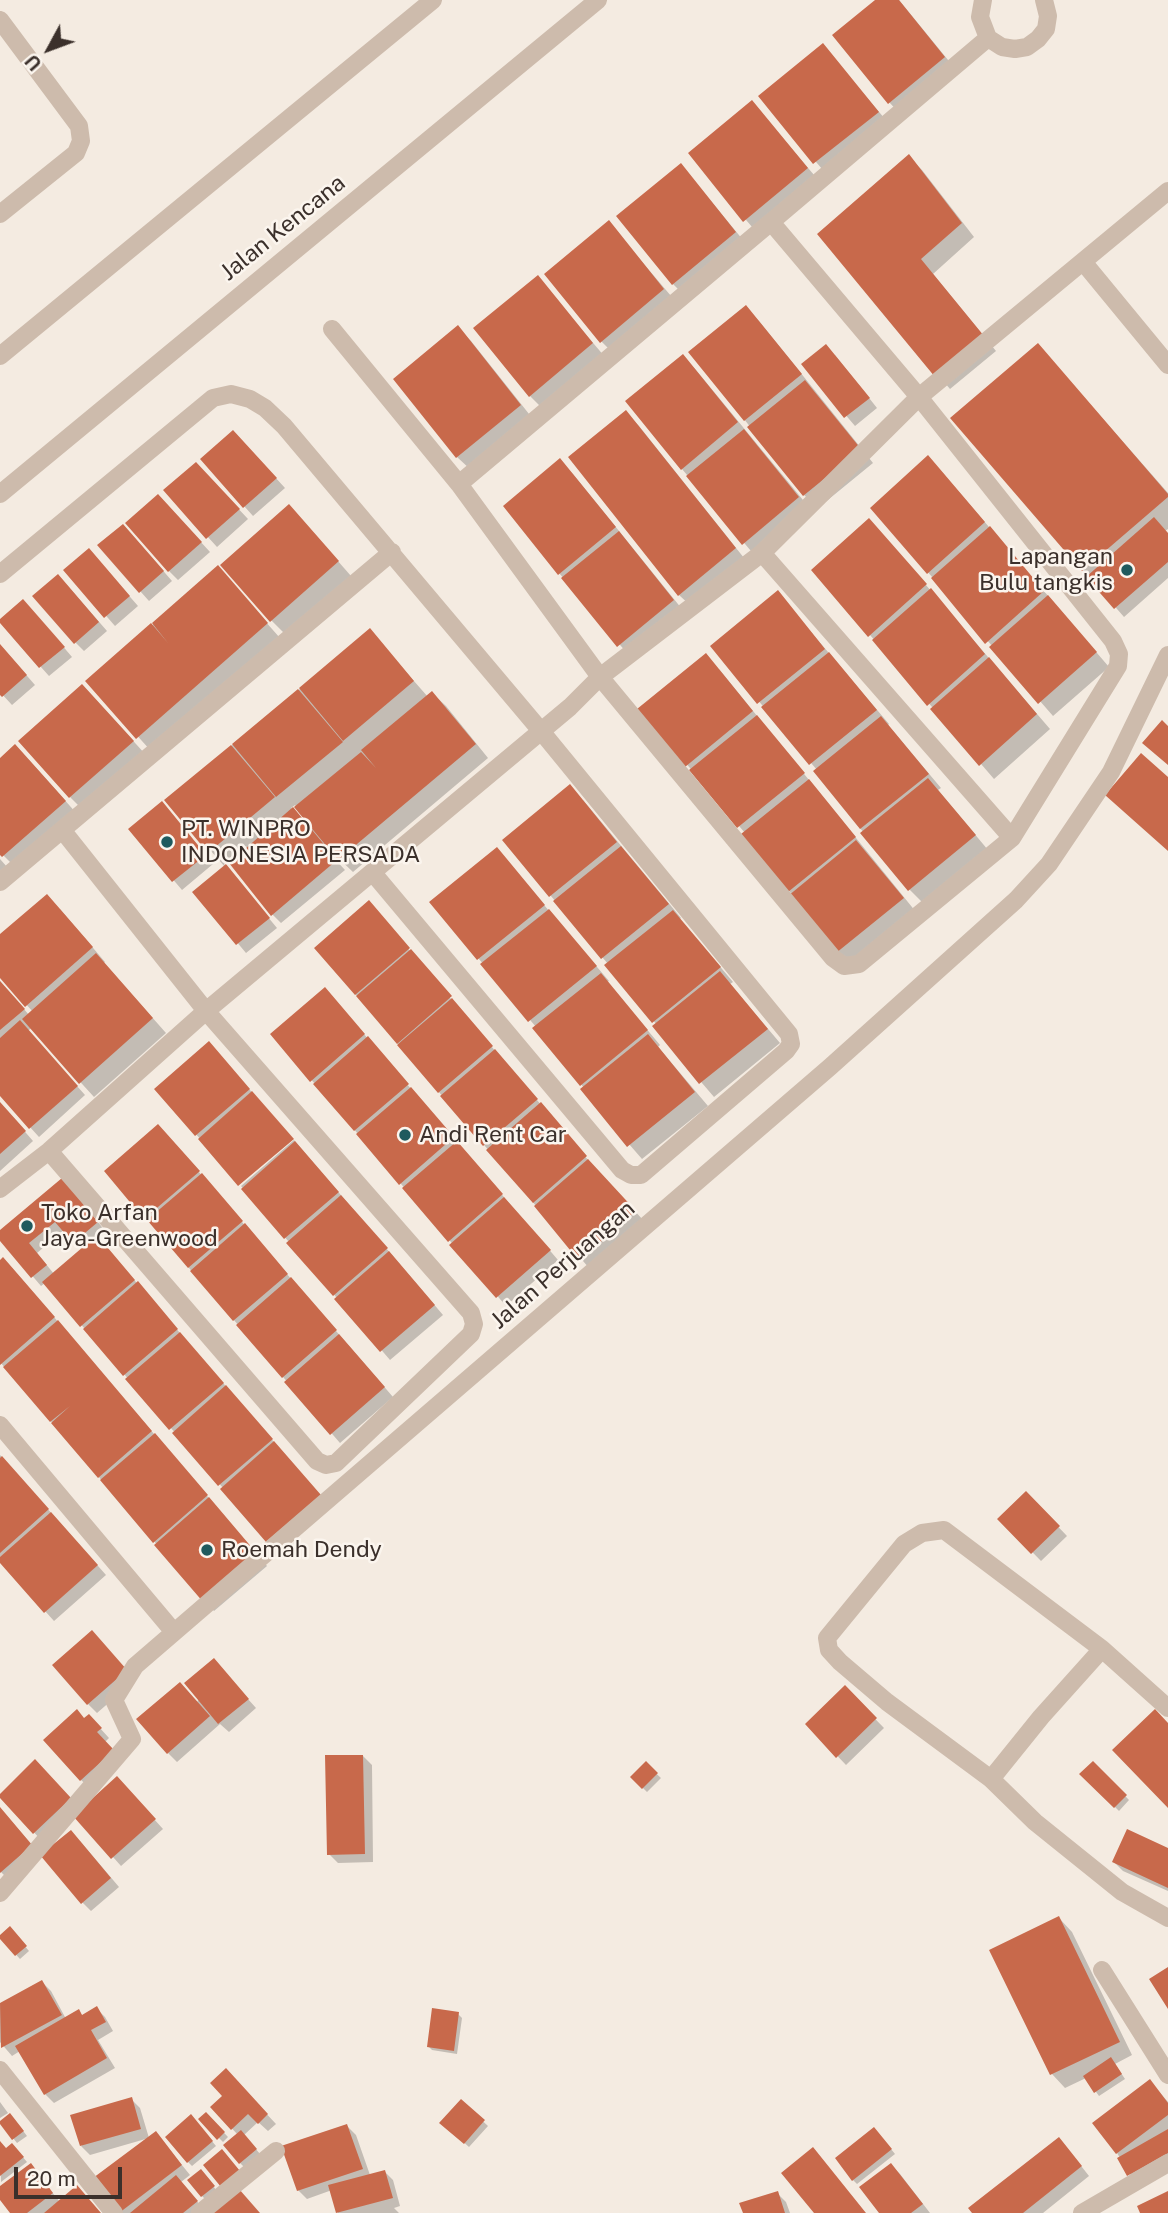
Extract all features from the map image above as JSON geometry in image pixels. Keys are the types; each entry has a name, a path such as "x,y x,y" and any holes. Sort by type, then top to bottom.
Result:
{"street":[{"path":"0,356 433,0"},
{"name":"Jalan Kencana","path":"0,494 598,0"},
{"path":"981,1 980,17 988,38 1002,47 1015,49 1027,47 1046,29 1048,16 1044,0"},
{"path":"0,20 79,126 81,141 76,153 0,214"},
{"path":"459,484 988,38"},
{"path":"0,1189 49,1151 206,1011 570,707 600,677 762,553 919,397 1168,191"},
{"path":"332,329 459,484 600,677 833,958 844,965 859,964 1012,838 1118,666 1119,654 1113,642 919,397 771,222"},
{"path":"1084,263 1168,365"},
{"path":"0,575 213,398 232,394 250,399 265,408 284,426 392,552 789,1034 790,1044 786,1051 641,1175 631,1175 622,1170 373,873"},
{"path":"0,881 63,831 392,552"},
{"path":"762,553 1012,838"},
{"name":"Jalan Perjuangan","path":"0,1894 132,1739 114,1700 135,1666 830,1067 1016,900 1049,864 1111,772 1168,655"},
{"path":"49,1151 317,1461 326,1465 336,1463 471,1334 474,1324 471,1313 206,1011 63,831"},
{"path":"0,1425 167,1625"},
{"path":"1168,1709 1102,1649 944,1530 922,1532 904,1544 827,1638 829,1650 840,1662 887,1702 991,1779 1035,1822 1122,1892 1168,1918"},
{"path":"991,1779 1041,1717 1102,1649"},
{"path":"1102,1970 1168,2075"},
{"path":"0,2070 114,2213"},
{"path":"200,2213 276,2151"},
{"path":"1082,2213 1168,2163"}],"building":[{"path":"875,0 899,0 945,57 888,104 832,35"},
{"path":"823,43 879,112 813,164 758,96"},
{"path":"752,100 808,168 743,222 688,153"},
{"path":"909,154 962,223 921,259 984,336 935,377 817,234"},
{"path":"681,163 736,232 672,285 616,216"},
{"path":"609,220 664,289 600,343 544,274"},
{"path":"538,275 593,343 529,397 473,328"},
{"path":"746,305 802,374 744,421 688,352"},
{"path":"458,325 521,405 456,458 393,379"},
{"path":"1038,343 1168,494 1168,497 1082,571 950,418"},
{"path":"826,344 870,398 844,418 801,364"},
{"path":"683,354 738,422 681,470 625,401"},
{"path":"805,380 861,449 803,496 747,427"},
{"path":"626,410 736,548 678,596 568,457"},
{"path":"744,429 799,497 742,545 686,476"},
{"path":"233,430 277,478 243,508 200,459"},
{"path":"928,455 985,522 927,574 870,508"},
{"path":"560,458 616,527 558,575 503,506"},
{"path":"196,462 240,509 206,539 163,490"},
{"path":"158,494 202,542 168,572 125,523"},
{"path":"289,504 339,561 270,622 220,565"},
{"name":"Lapangan Bulu tangkis","path":"1154,517 1168,533 1168,562 1114,609 1086,577"},
{"path":"869,518 927,584 868,637 811,570"},
{"path":"123,524 164,571 139,593 97,545"},
{"path":"990,526 1044,591 985,644 931,578"},
{"path":"619,531 674,600 617,647 561,578"},
{"path":"89,548 130,596 104,618 63,570"},
{"path":"218,565 268,623 136,739 85,681 151,623 168,643 152,623"},
{"path":"58,574 99,622 74,644 32,596"},
{"path":"931,588 985,654 927,706 872,640"},
{"path":"778,590 825,649 757,704 710,646"},
{"path":"1048,595 1097,652 1038,704 989,647"},
{"path":"23,599 65,647 39,668 0,623 0,619"},
{"path":"370,628 414,681 343,741 299,688"},
{"path":"0,644 27,675 2,697 0,695"},
{"path":"829,652 877,710 809,765 761,707"},
{"path":"706,653 753,711 685,767 637,709"},
{"path":"989,657 1037,714 979,766 930,709"},
{"path":"82,684 134,741 69,798 18,741"},
{"path":"298,689 343,742 276,797 232,744"},
{"path":"432,691 476,744 338,860 294,807 361,752 376,768 361,750"},
{"path":"757,715 805,773 737,828 689,770"},
{"path":"881,716 929,774 860,829 813,771"},
{"path":"1162,720 1168,726 1168,765 1142,743"},
{"path":"15,744 66,801 2,857 0,758"},
{"path":"231,745 275,797 208,853 164,800"},
{"path":"1141,753 1168,777 1168,851 1105,795"},
{"path":"928,778 976,835 908,891 860,833"},
{"path":"809,779 856,837 788,892 741,834"},
{"path":"570,784 617,842 549,897 502,840"},
{"name":"PT. WINPRO INDONESIA PERSADA","path":"162,801 206,855 172,882 128,829"},
{"path":"293,807 337,860 271,916 229,863"},
{"path":"856,840 904,898 836,953 788,896"},
{"path":"621,846 669,904 601,959 553,901"},
{"path":"497,847 545,905 477,960 429,902"},
{"path":"226,864 270,918 236,945 192,892"},
{"path":"47,894 93,947 25,1007 0,978 0,934"},
{"path":"369,900 410,948 355,995 314,948"},
{"path":"549,909 597,966 528,1022 480,964"},
{"path":"673,910 721,967 652,1023 604,965"},
{"path":"411,949 452,996 397,1044 356,996"},
{"path":"96,953 153,1018 79,1084 22,1019"},
{"path":"720,971 768,1029 699,1084 652,1026"},
{"path":"601,973 648,1030 580,1086 532,1028"},
{"path":"0,981 25,1009 0,1030"},
{"path":"325,987 365,1034 310,1082 270,1034"},
{"path":"452,998 493,1046 438,1093 397,1045"},
{"path":"20,1020 78,1086 29,1129 0,1096 0,1038"},
{"path":"648,1034 695,1092 627,1147 580,1089"},
{"path":"368,1036 409,1084 354,1131 313,1084"},
{"path":"209,1041 250,1089 195,1136 154,1089"},
{"path":"495,1049 538,1099 483,1146 440,1096"},
{"name":"Andi Rent Car","path":"411,1087 454,1137 399,1185 356,1134"},
{"path":"252,1091 294,1139 238,1186 198,1139"},
{"path":"0,1102 26,1131 0,1154"},
{"path":"541,1102 587,1156 533,1203 486,1150"},
{"path":"158,1124 200,1171 144,1219 104,1171"},
{"path":"295,1141 339,1192 284,1239 241,1189"},
{"path":"457,1141 503,1194 448,1242 402,1188"},
{"path":"588,1159 636,1211 579,1261 534,1206"},
{"path":"202,1173 243,1221 188,1268 147,1220"},
{"name":"Toko Arfan Jaya-Greenwood","path":"62,1178 98,1222 73,1243 55,1222 29,1243 47,1265 31,1278 0,1241 0,1230"},
{"path":"341,1195 388,1248 333,1296 286,1243"},
{"path":"504,1197 551,1250 496,1298 449,1245"},
{"path":"245,1223 288,1274 233,1321 190,1271"},
{"path":"97,1235 135,1280 80,1327 42,1282"},
{"path":"389,1251 435,1305 380,1352 334,1299"},
{"path":"3,1257 55,1317 0,1365 0,1260"},
{"path":"291,1277 337,1330 282,1378 236,1325"},
{"path":"138,1281 178,1329 123,1376 83,1329"},
{"path":"58,1320 152,1431 98,1478 51,1423 70,1406 50,1422 3,1367"},
{"path":"180,1332 224,1383 169,1430 125,1379"},
{"path":"339,1334 385,1387 330,1435 284,1382"},
{"path":"226,1385 273,1439 218,1486 172,1433"},
{"path":"155,1433 208,1495 153,1543 100,1480"},
{"path":"274,1441 321,1495 266,1542 220,1489"},
{"path":"2,1456 49,1509 0,1553 0,1458"},
{"path":"1026,1491 1060,1526 1031,1554 997,1519"},
{"name":"Roemah Dendy","path":"209,1497 259,1556 204,1603 154,1545"},
{"path":"51,1512 98,1565 44,1613 0,1563 0,1557"},
{"path":"92,1630 127,1670 87,1705 52,1665"},
{"path":"214,1658 249,1699 218,1724 184,1683"},
{"path":"180,1682 210,1716 167,1754 136,1719"},
{"path":"845,1685 877,1718 836,1758 805,1724"},
{"path":"77,1709 84,1718 89,1714 102,1728 97,1732 114,1750 80,1781 43,1740"},
{"path":"1155,1709 1168,1723 1168,1808 1112,1750"},
{"path":"325,1755 363,1755 365,1854 327,1855"},
{"path":"35,1759 71,1798 33,1834 0,1798 0,1794"},
{"path":"646,1761 658,1773 642,1789 630,1777"},
{"path":"1093,1761 1127,1795 1114,1808 1079,1774"},
{"path":"117,1776 156,1819 111,1859 73,1816"},
{"path":"0,1807 32,1845 0,1873"},
{"path":"1127,1829 1168,1848 1168,1888 1112,1862"},
{"path":"71,1830 111,1878 81,1904 40,1855"},
{"path":"1059,1916 1120,2042 1050,2075 989,1950"},
{"path":"10,1926 27,1946 15,1956 0,1939 0,1935"},
{"path":"1168,1967 1168,2009 1149,1979"},
{"path":"42,1980 62,2015 1,2048 0,2003"},
{"path":"97,2006 106,2022 91,2030 107,2058 44,2095 15,2046 79,2009 82,2015"},
{"path":"432,2008 459,2012 454,2051 427,2047"},
{"path":"1111,2057 1122,2074 1094,2093 1083,2076"},
{"path":"226,2068 268,2114 258,2124 248,2114 231,2130 210,2107 222,2096 210,2083"},
{"path":"1150,2079 1168,2103 1168,2115 1116,2154 1092,2123"},
{"path":"132,2097 141,2129 80,2146 70,2115"},
{"path":"461,2099 485,2120 464,2144 439,2123"},
{"path":"206,2112 225,2132 217,2140 198,2119"},
{"path":"10,2113 24,2131 12,2140 0,2124"},
{"path":"191,2114 213,2141 187,2163 165,2137"},
{"path":"347,2124 363,2169 297,2191 281,2146"},
{"path":"874,2127 892,2149 852,2181 835,2158"},
{"path":"1168,2129 1168,2153 1127,2176 1117,2158"},
{"path":"241,2130 257,2149 239,2164 223,2145"},
{"path":"156,2131 182,2165 119,2213 93,2178"},
{"path":"1059,2137 1082,2166 1023,2213 972,2213 968,2208"},
{"path":"0,2141 6,2148 12,2143 24,2157 0,2176"},
{"path":"813,2147 866,2213 814,2213 781,2173"},
{"path":"222,2149 240,2171 221,2187 203,2165"},
{"path":"31,2163 53,2193 27,2213 10,2213 0,2200 0,2186"},
{"path":"891,2163 923,2204 911,2213 879,2213 859,2187"},
{"path":"201,2169 215,2186 201,2197 187,2180"},
{"path":"385,2170 393,2198 336,2213 328,2185"},
{"path":"176,2175 198,2201 183,2213 130,2213"},
{"path":"77,2185 101,2213 44,2213"},
{"path":"239,2189 260,2213 211,2213"},
{"path":"778,2191 785,2213 743,2213 739,2203"},
{"path":"1168,2191 1168,2213 1140,2213 1137,2206"}],"place":[{"name":"Lapangan Bulu tangkis","path":"1127,570"},
{"name":"PT. WINPRO INDONESIA PERSADA","path":"167,842"},
{"name":"Andi Rent Car","path":"405,1135"},
{"name":"Toko Arfan Jaya-Greenwood","path":"27,1226"},
{"name":"Roemah Dendy","path":"207,1550"}]}
